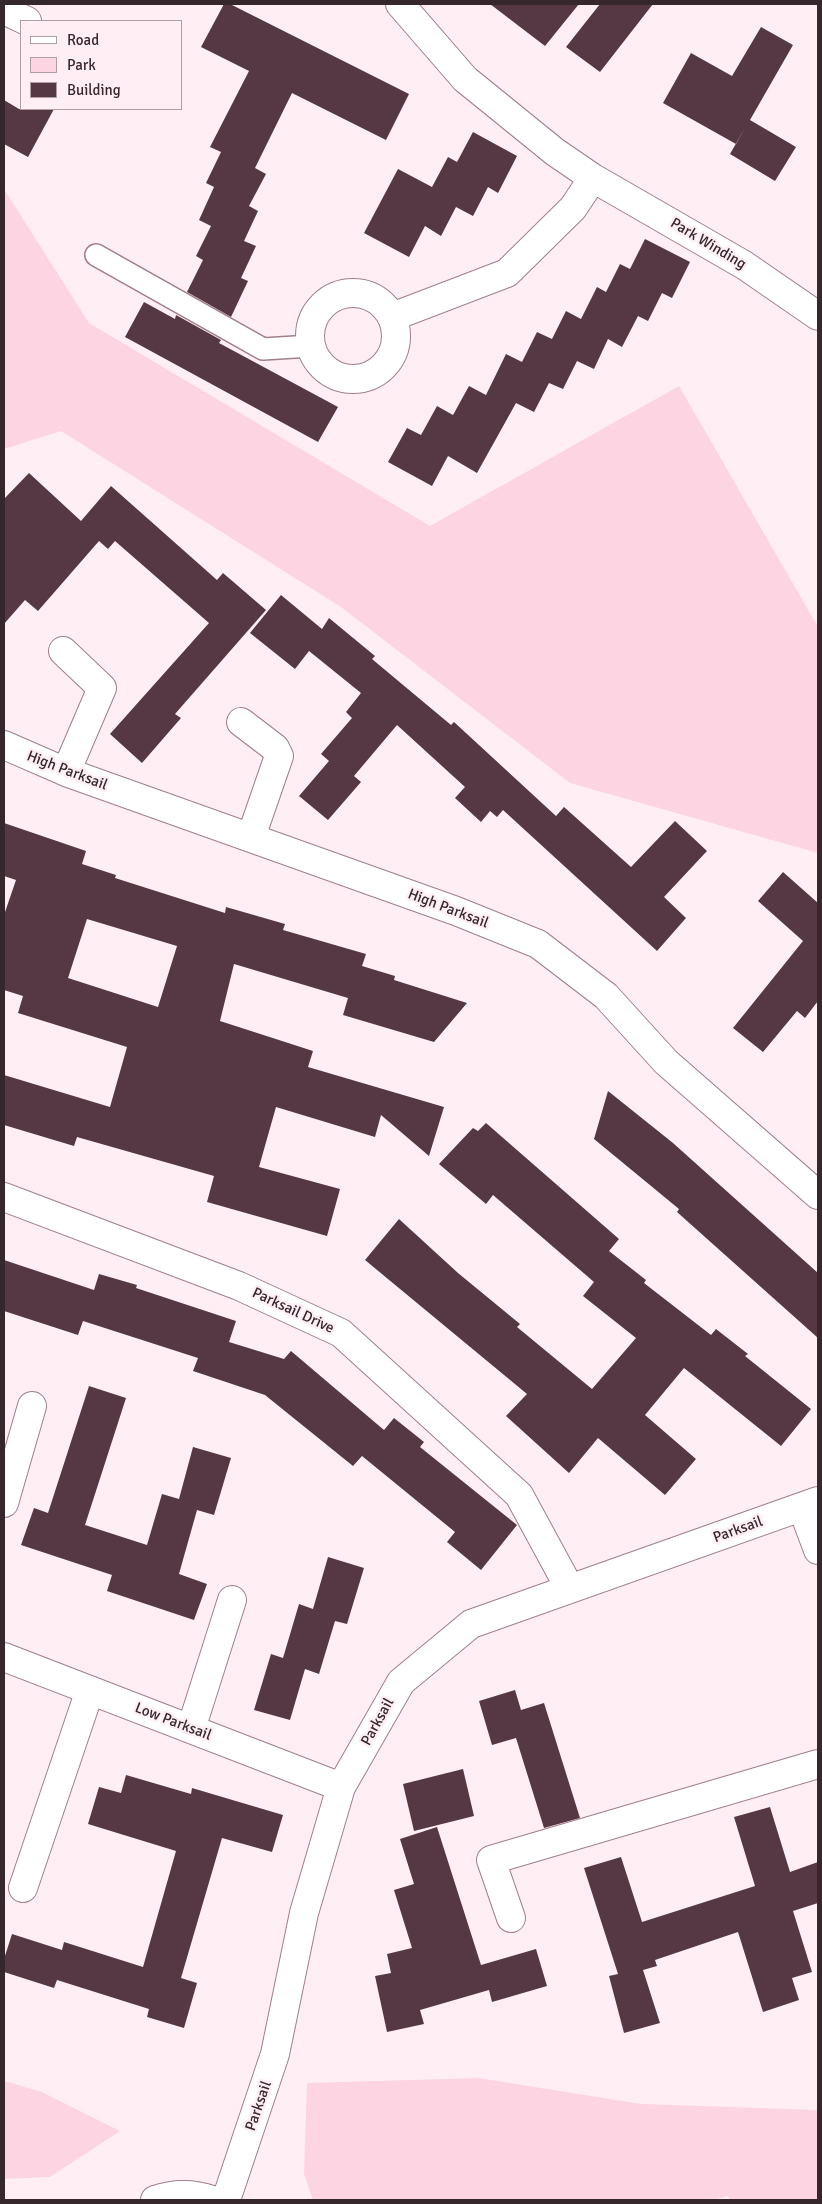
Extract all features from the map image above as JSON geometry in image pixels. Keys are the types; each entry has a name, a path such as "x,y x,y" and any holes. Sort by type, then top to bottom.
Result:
{"street":[{"name":"Park Winding","path":"400,4 465,79 555,152 593,178 744,265 818,316"},
{"path":"4,10 25,20"},
{"path":"392,317 507,273 572,208 593,178"},
{"path":"345,294 359,294 372,297 384,306 392,317 395,329 395,343 391,356 373,374 361,378 348,379 335,375 324,368 316,358 311,346 310,332 314,318 321,307 332,298 345,294"},
{"path":"64,651 102,688 66,772"},
{"path":"241,722 275,748 279,756 251,837"},
{"name":"High Parksail","path":"4,745 66,772 456,911 538,944 606,996 666,1062 818,1195"},
{"name":"Parksail Drive","path":"4,1198 239,1286 341,1333 519,1495 570,1589"},
{"path":"4,1503 32,1406"},
{"path":"810,1504 818,1550"},
{"name":"Parksail","path":"226,2200 275,2054 304,1913 342,1787 401,1682 471,1624 810,1504"},
{"path":"191,1729 232,1600"},
{"name":"Low Parksail","path":"4,1657 342,1787"},
{"path":"22,1888 90,1690"},
{"path":"511,1918 491,1860 818,1764"},
{"path":"155,2200 171,2195 198,2195 212,2200"}],"lane":[{"path":"96,255 263,348 311,346"}],"green space":[{"path":"4,189 89,323 430,526 679,386 818,627 818,853 570,783 341,607 61,431 4,449"},
{"path":"478,2078 641,2104 818,2110 818,2200 730,2200 728,2196 713,2200 313,2200 304,2174 307,2083"},
{"path":"4,2081 42,2092 120,2131 50,2177 4,2179"}],"building":[{"path":"224,4 230,4 409,94 386,140 292,93 255,168 266,174 249,206 258,211 244,241 256,246 241,278 248,281 231,317 187,292 203,260 196,256 211,226 199,220 214,187 206,183 221,152 210,147 249,71 201,47"},
{"path":"490,4 579,4 545,46"},
{"path":"600,4 653,4 600,72 566,47"},
{"path":"761,27 793,45 750,120 796,147 775,181 730,154 736,144 663,103 691,53 732,76"},
{"path":"4,100 20,110 53,110 28,157 4,144"},
{"path":"473,132 517,156 498,193 488,187 473,216 456,207 441,236 425,226 409,257 364,233 398,169 432,187 448,157 457,162"},
{"path":"645,239 690,262 672,298 662,293 648,321 638,316 622,347 608,339 594,369 577,361 563,389 549,383 534,412 516,403 477,473 448,456 432,486 388,462 407,428 421,435 437,406 453,415 469,386 486,395 506,354 522,362 537,332 552,339 566,311 581,319 597,287 606,292 620,264 630,269"},
{"path":"144,302 175,319 176,315 221,340 219,343 338,407 318,442 125,337"},
{"path":"29,473 81,521 111,486 217,580 223,573 266,610 175,714 181,718 142,763 110,734 209,623 115,541 108,549 99,541 38,611 25,600 4,624 4,499"},
{"path":"281,595 322,629 329,618 375,656 372,659 451,725 454,722 556,816 564,807 631,867 675,821 707,851 664,897 686,918 657,951 503,810 497,817 490,811 481,822 455,798 465,787 397,725 354,776 361,782 328,820 299,796 329,761 321,754 352,718 346,712 361,693 309,651 295,669 250,633"},
{"path":"4,823 86,851 82,864 116,875 115,878 225,913 226,907 285,924 283,930 366,954 362,966 395,976 394,980 467,1003 434,1042 343,1015 348,998 234,964 220,1021 313,1051 308,1067 444,1107 429,1156 381,1115 375,1137 276,1107 259,1167 340,1189 327,1236 207,1202 214,1176 77,1137 74,1146 4,1125 4,1075 110,1107 127,1047 18,1013 23,996 4,990 4,915 16,880 4,876","holes":["87,919 177,946 158,1007 68,978"]},
{"path":"783,872 818,903 818,1001 805,1018 797,1011 763,1052 733,1028 803,941 758,901"},
{"path":"608,1091 673,1143 818,1273 818,1338 677,1212 679,1209 594,1139"},
{"path":"486,1123 619,1239 609,1251 646,1280 644,1283 711,1335 716,1329 748,1354 745,1356 811,1409 781,1446 684,1368 645,1415 696,1459 665,1495 598,1438 569,1473 506,1416 527,1394 365,1260 399,1219 458,1273 520,1324 517,1327 592,1389 636,1338 583,1296 594,1282 493,1195 486,1204 439,1164 473,1128 478,1131"},
{"path":"4,1260 94,1290 99,1274 137,1285 136,1288 236,1321 229,1342 284,1359 291,1351 384,1430 394,1418 424,1442 420,1447 517,1525 481,1570 447,1542 455,1532 362,1456 353,1466 265,1395 193,1371 198,1358 83,1321 78,1335 4,1311"},
{"path":"89,1386 126,1398 85,1525 147,1545 162,1494 179,1499 193,1447 231,1458 214,1515 197,1510 179,1574 207,1584 194,1620 107,1591 112,1575 21,1545 34,1508 48,1513"},
{"path":"328,1557 364,1568 347,1624 335,1621 319,1674 305,1669 290,1720 254,1710 271,1654 283,1658 299,1604 313,1609"},
{"path":"515,1690 521,1710 544,1703 580,1818 544,1828 516,1738 492,1745 479,1701"},
{"path":"463,1769 474,1816 414,1831 403,1784"},
{"path":"126,1775 191,1794 192,1788 283,1815 272,1852 222,1838 181,1978 197,1983 184,2028 147,2017 149,2009 57,1980 54,1988 4,1972 4,1959 12,1934 62,1950 64,1942 143,1967 176,1851 88,1824 99,1787 121,1793"},
{"path":"770,1807 790,1872 818,1862 818,1903 793,1911 812,1972 792,1978 799,2000 763,2012 738,1932 655,1960 657,1966 643,1970 660,2023 624,2033 609,1976 618,1974 584,1868 621,1857 642,1922 755,1886 734,1817"},
{"path":"437,1827 481,1965 536,1949 547,1986 492,2002 489,1990 420,2010 424,2024 387,2032 375,1976 391,1973 387,1954 412,1948 394,1890 414,1884 400,1839"}]}
